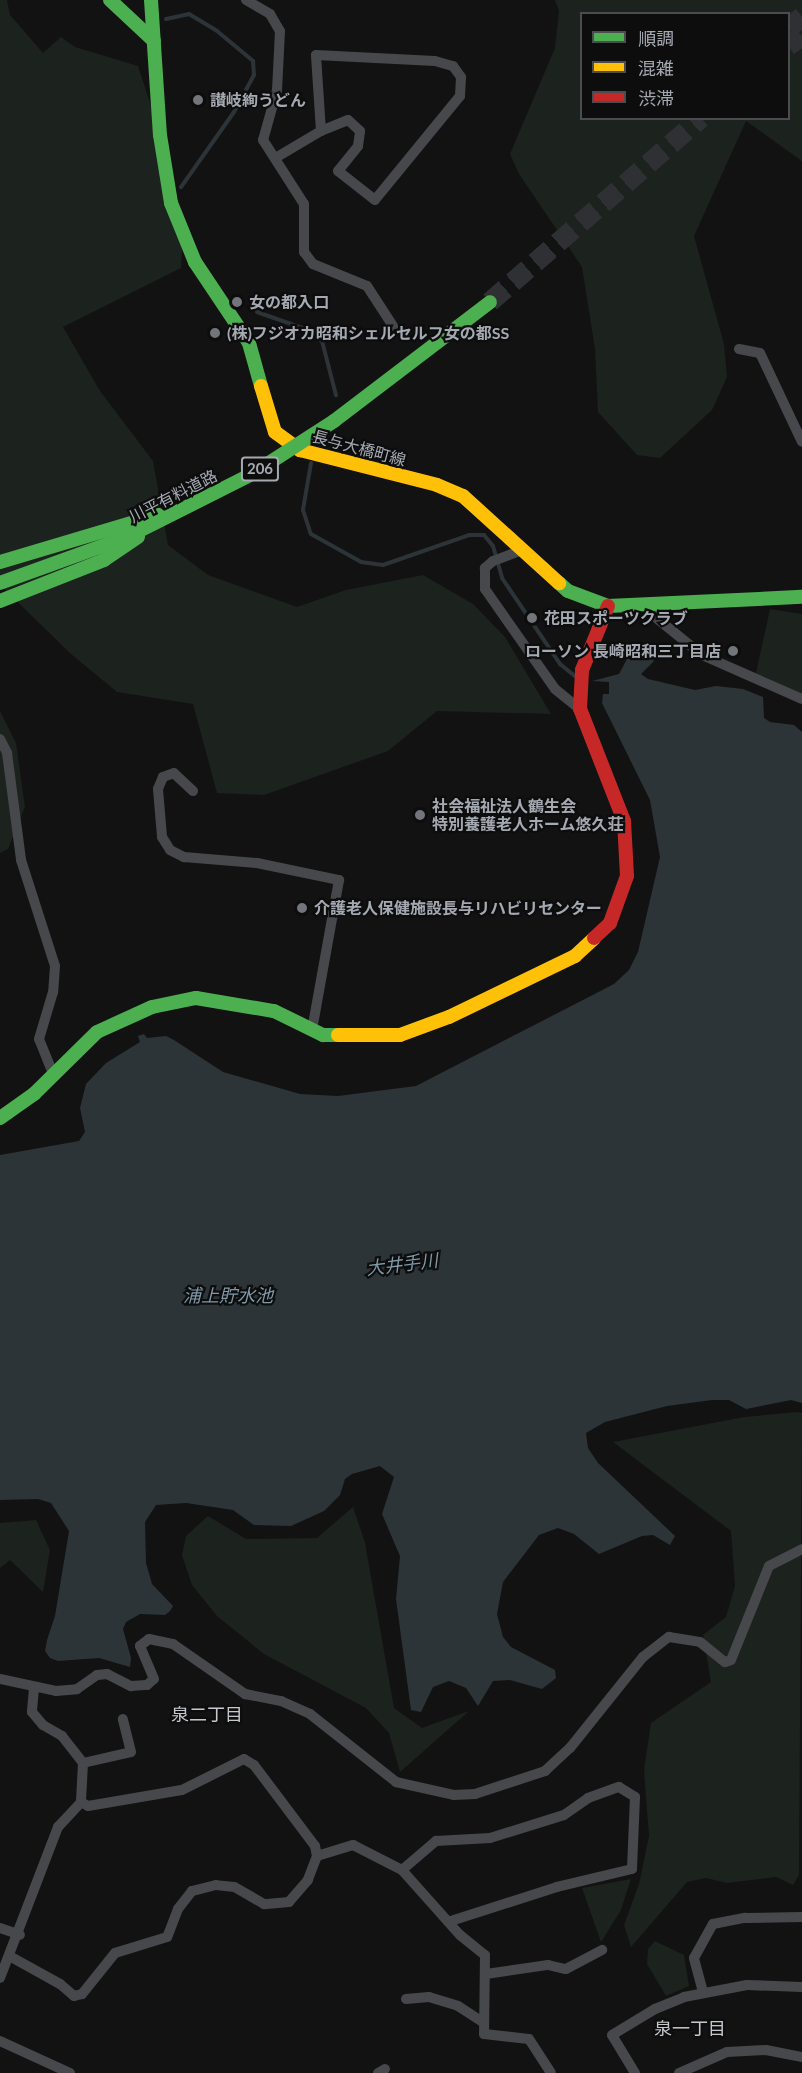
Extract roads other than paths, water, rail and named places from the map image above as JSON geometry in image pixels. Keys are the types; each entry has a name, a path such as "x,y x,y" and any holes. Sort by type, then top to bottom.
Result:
{"main road":[{"path":"110,0 154,41"},
{"name":"長与大橋町線","path":"151,0 164,174 171,203 195,262 249,343 275,432 300,450 329,460 437,485 463,496 568,591 608,606 802,597"},
{"name":"川平有料道路","path":"0,583 157,520 249,467 330,416 488,298"},
{"path":"0,562 157,520"},
{"path":"0,601 104,560 157,520"},
{"name":"川平有料道路","path":"0,575 157,520"},
{"path":"0,1118 19,1107 108,1025 174,1001 196,998 232,1002 274,1011 312,1030 342,1037 400,1035 449,1017 575,956 610,923 627,876 628,838 580,709 579,686 582,670 608,606"}],"street":[{"path":"246,0 270,14 280,31 277,90 263,140 277,157 304,204 304,252 333,274 367,286 393,326"},
{"path":"277,157 321,131 348,120 360,131 358,146 338,171 375,200 460,96 461,77 453,66 435,61 316,55 321,131"},
{"path":"740,349 760,353 802,442"},
{"path":"522,550 493,561 485,568 485,589 555,689 580,709"},
{"path":"646,603 654,616 702,655 802,699"},
{"path":"0,739 7,753 21,860 55,966 53,992 39,1039 53,1074"},
{"path":"192,791 174,773 163,777 158,789 162,837 170,850 184,857 257,863 339,880 312,1030"},
{"path":"0,1680 34,1688 77,1689 97,1675 107,1674 131,1686 147,1685 154,1678 140,1646 149,1640 173,1644 244,1694 281,1701 310,1714 396,1782 454,1795 475,1794 545,1771 570,1748 643,1657 669,1637 700,1642 725,1662 731,1660 769,1566 802,1549"},
{"path":"1,1975 20,1935 58,1827 81,1802 83,1763 62,1736 43,1725 32,1712 34,1688"},
{"path":"83,1763 131,1752 123,1719"},
{"path":"11,1957 60,1984 74,1996 82,1994 115,1953 167,1937 178,1909 192,1891 225,1886 264,1904 289,1902 300,1894 318,1857 315,1846 254,1765 244,1759 182,1790 88,1806 81,1802"},
{"path":"402,1870 436,1841 490,1838 564,1815 588,1798 619,1787 636,1797 632,1869 557,1887 448,1922"},
{"path":"318,1857 353,1845 402,1870 448,1922 485,1955 484,2034 529,2039 551,2073"},
{"path":"703,1992 694,1958 713,1924 745,1918 802,1917"},
{"path":"0,1928 20,1935"},
{"path":"486,1974 548,1965 566,1969 603,1950"},
{"path":"635,2073 612,2035 656,2010 703,1992 747,1984 802,1987"},
{"path":"406,1999 429,1997 458,2006 484,2023"},
{"path":"0,2042 70,2073"},
{"path":"679,2073 727,2052 766,2050 802,2057"}],"water":[{"name":"浦上貯水池","path":"650,655 654,661 641,674 648,679 695,690 716,686 743,689 763,697 764,718 770,722 794,725 802,732 802,1403 791,1400 746,1409 729,1400 712,1400 667,1406 605,1422 586,1433 588,1448 598,1463 675,1536 670,1545 653,1535 642,1536 599,1554 574,1534 558,1528 539,1535 503,1582 497,1614 503,1637 511,1647 555,1670 556,1678 542,1689 510,1680 493,1681 478,1706 466,1688 449,1681 433,1687 421,1712 411,1710 396,1599 400,1556 382,1514 394,1477 380,1466 352,1474 345,1479 340,1495 324,1511 291,1526 254,1525 233,1510 186,1503 156,1505 145,1522 146,1563 152,1584 173,1606 170,1611 165,1615 140,1614 126,1622 123,1629 131,1658 130,1667 99,1658 58,1661 50,1658 45,1651 55,1616 69,1531 51,1503 38,1499 0,1500 0,1155 79,1141 85,1132 80,1108 86,1084 106,1063 140,1042 138,1036 144,1034 147,1038 166,1036 223,1072 300,1094 338,1096 416,1086 614,984 629,970 638,952 660,857 650,800 602,703 603,694 609,694 609,682 592,681 619,674 627,659"}],"waterway":[{"path":"166,19 189,14 217,31 253,61 254,75 234,112 181,187"},
{"path":"257,312 308,330 322,341 336,395"},
{"path":"311,463 303,510 311,534 361,562 383,565 469,535 484,535 493,546 502,578 560,664 576,677"}],"tunnel":[{"path":"790,26 802,17"},
{"path":"790,45 802,36"},
{"path":"490,302 699,120"}],"place":[{"name":"讃岐絢うどん","path":"198,100"},
{"name":"女の都入口","path":"237,302"},
{"name":"(株)フジオカ昭和シェルセルフ女の都SS","path":"215,333"},
{"name":"花田スポーツクラブ","path":"532,618"},
{"name":"ローソン 長崎昭和三丁目店","path":"733,651"},
{"name":"社会福祉法人鶴生会 特別養護老人ホーム悠久荘","path":"420,815"},
{"name":"介護老人保健施設長与リハビリセンター","path":"302,908"}],"district":[{"name":"泉二丁目","path":"207,1714"},
{"name":"泉一丁目","path":"690,2028"}],"water label":[{"name":"大井手川","path":"402,1264"}]}
